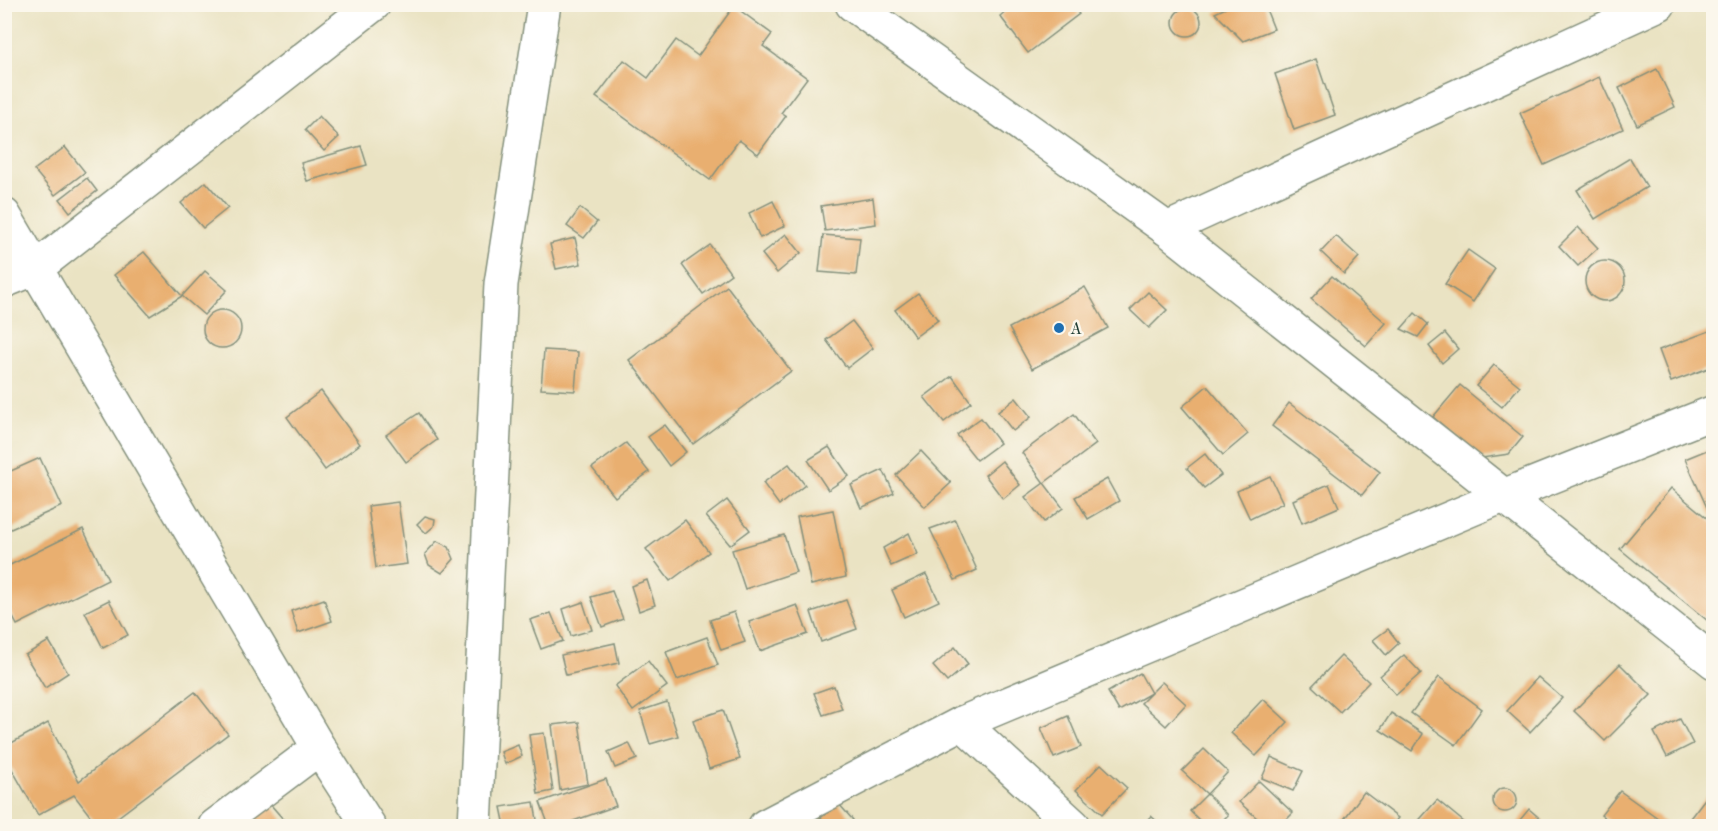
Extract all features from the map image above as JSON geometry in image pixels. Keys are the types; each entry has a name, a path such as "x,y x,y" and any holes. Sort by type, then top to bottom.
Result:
{"street":[{"path":"4,281 36,268 374,4"},
{"path":"475,826 501,284 544,4"},
{"path":"852,4 1167,229 1713,662"},
{"path":"1167,229 1659,4"},
{"path":"4,215 319,748 369,826"},
{"path":"765,826 962,723 1503,496 1713,412"},
{"path":"962,723 1074,826"},
{"path":"215,826 319,748"}],"building":[{"path":"1014,4 1071,4 1079,14 1028,53 1000,16"},
{"path":"1234,4 1264,4 1274,29 1243,41 1215,13"},
{"path":"734,6 772,34 763,46 807,78 781,113 786,116 758,154 739,140 710,180 596,97 624,60 648,78 676,40 698,56"},
{"path":"1187,8 1197,12 1201,22 1197,32 1187,36 1177,32 1173,22 1177,12"},
{"path":"1316,59 1335,115 1294,130 1275,74"},
{"path":"1657,69 1675,107 1637,125 1619,88"},
{"path":"1599,77 1623,129 1544,165 1520,113"},
{"path":"319,116 339,137 324,151 305,130"},
{"path":"361,146 367,165 307,181 301,163"},
{"path":"65,147 85,172 55,195 34,170"},
{"path":"1630,158 1647,187 1595,219 1577,190"},
{"path":"87,178 97,191 70,212 60,199"},
{"path":"206,182 228,208 203,228 181,203"},
{"path":"873,198 876,224 825,231 821,206"},
{"path":"773,201 785,226 760,238 749,213"},
{"path":"580,208 597,222 584,238 567,226"},
{"path":"1578,227 1598,248 1578,266 1559,246"},
{"path":"786,234 801,253 777,273 762,254"},
{"path":"823,235 860,238 856,275 819,272"},
{"path":"1336,236 1359,257 1344,274 1321,252"},
{"path":"575,238 581,264 556,269 550,244"},
{"path":"710,245 731,274 703,294 682,265"},
{"path":"1468,250 1495,269 1473,302 1445,284"},
{"path":"144,252 182,296 150,316 114,275"},
{"path":"1605,261 1613,262 1619,267 1624,273 1624,289 1619,295 1613,300 1605,301 1597,300 1591,295 1586,289 1585,281 1586,273 1591,267 1597,262"},
{"path":"205,271 227,290 204,315 182,296"},
{"path":"1332,276 1386,323 1366,346 1311,299"},
{"path":"727,286 791,371 693,444 629,360"},
{"name":"A","path":"1085,287 1108,328 1032,369 1009,328"},
{"path":"1148,292 1167,310 1149,328 1130,310"},
{"path":"918,293 938,320 915,337 895,310"},
{"path":"222,310 236,315 241,329 236,343 222,348 208,343 203,329 208,315"},
{"path":"1415,313 1428,324 1418,337 1401,329"},
{"path":"852,321 873,348 847,368 826,340"},
{"path":"1712,330 1714,366 1671,382 1659,350"},
{"path":"1445,333 1458,349 1442,363 1429,346"},
{"path":"544,350 578,352 575,391 541,389"},
{"path":"1494,365 1520,386 1502,407 1476,386"},
{"path":"952,376 971,402 944,422 924,397"},
{"path":"1460,385 1523,437 1509,454 1482,458 1433,417"},
{"path":"1207,386 1248,434 1223,455 1182,407"},
{"path":"321,391 360,444 325,470 287,417"},
{"path":"1016,398 1031,417 1013,431 998,412"},
{"path":"1289,403 1380,472 1362,495 1272,426"},
{"path":"419,413 437,440 406,462 386,435"},
{"path":"1074,414 1096,444 1044,483 1022,453"},
{"path":"981,418 1000,443 977,460 957,435"},
{"path":"665,425 686,452 669,466 648,437"},
{"path":"626,443 649,472 615,497 592,468"},
{"path":"829,447 849,476 828,490 808,460"},
{"path":"1714,447 1714,523 1685,459"},
{"path":"921,451 951,483 925,507 896,475"},
{"path":"1205,454 1221,475 1204,488 1187,468"},
{"path":"40,458 62,506 4,532 4,474"},
{"path":"1002,461 1020,485 1003,499 985,475"},
{"path":"789,464 805,485 779,505 763,483"},
{"path":"883,470 894,493 861,508 851,485"},
{"path":"1270,476 1283,503 1250,519 1237,491"},
{"path":"1107,479 1119,501 1088,519 1075,497"},
{"path":"1044,483 1063,508 1044,522 1025,497"},
{"path":"1329,484 1339,507 1302,523 1293,500"},
{"path":"1671,488 1714,524 1714,626 1620,549"},
{"path":"727,500 750,530 730,545 706,516"},
{"path":"398,502 407,564 376,568 368,506"},
{"path":"833,510 846,577 811,585 797,517"},
{"path":"425,516 435,519 434,526 426,533 417,524"},
{"path":"685,520 709,552 670,581 646,549"},
{"path":"955,520 977,570 955,580 930,529"},
{"path":"83,529 108,580 17,625 4,600 4,568"},
{"path":"909,533 918,554 891,566 883,548"},
{"path":"784,535 796,572 745,589 732,550"},
{"path":"437,541 449,547 454,559 442,573 429,565 425,554"},
{"path":"926,574 939,601 904,617 892,590"},
{"path":"647,580 655,605 639,611 631,586"},
{"path":"612,591 623,619 602,627 591,597"},
{"path":"324,599 332,621 298,633 291,611"},
{"path":"109,600 128,635 103,648 85,612"},
{"path":"846,600 857,629 821,642 811,612"},
{"path":"583,602 592,630 571,636 563,609"},
{"path":"797,605 808,634 760,651 749,622"},
{"path":"734,612 745,642 721,650 710,620"},
{"path":"551,613 563,641 541,649 530,620"},
{"path":"1388,629 1399,643 1386,655 1373,640"},
{"path":"707,637 718,665 677,680 666,652"},
{"path":"49,641 68,673 45,688 25,655"},
{"path":"615,643 619,663 566,675 561,655"},
{"path":"955,647 968,664 947,682 933,666"},
{"path":"1404,655 1421,673 1396,695 1380,676"},
{"path":"1341,656 1369,682 1340,712 1312,686"},
{"path":"648,661 667,686 633,711 615,686"},
{"path":"1620,664 1651,695 1605,741 1574,711"},
{"path":"1140,673 1151,693 1119,711 1108,692"},
{"path":"1439,677 1482,709 1456,745 1411,713"},
{"path":"1538,677 1562,698 1530,732 1507,711"},
{"path":"1162,682 1186,704 1166,726 1141,703"},
{"path":"834,686 842,709 823,715 814,693"},
{"path":"195,692 228,734 106,826 98,826 74,795 38,815 4,755 4,747 48,723 79,781"},
{"path":"1263,699 1288,722 1256,756 1231,733"},
{"path":"667,702 678,736 650,744 640,711"},
{"path":"723,710 740,759 709,769 693,720"},
{"path":"1391,713 1423,734 1412,751 1380,730"},
{"path":"1068,716 1081,747 1054,758 1041,728"},
{"path":"1680,719 1693,744 1667,757 1654,732"},
{"path":"579,722 588,784 560,790 552,725"},
{"path":"544,733 553,791 538,794 529,735"},
{"path":"629,743 637,759 615,768 608,752"},
{"path":"518,745 522,756 505,764 501,752"},
{"path":"1204,749 1228,772 1207,794 1182,771"},
{"path":"1271,757 1303,771 1293,791 1262,778"},
{"path":"1101,764 1127,788 1102,814 1076,790"},
{"path":"606,779 616,806 559,826 549,826 540,802"},
{"path":"1259,781 1293,813 1280,826 1266,826 1239,802"},
{"path":"1714,787 1714,826 1684,826"},
{"path":"1505,788 1514,791 1517,800 1514,809 1505,812 1496,809 1493,800 1496,791"},
{"path":"1620,791 1669,826 1616,826 1601,815"},
{"path":"1364,792 1398,818 1392,826 1353,826 1342,822"},
{"path":"1207,794 1228,815 1217,826 1205,826 1190,811"},
{"path":"264,797 283,819 274,826 246,826 239,818"},
{"path":"1437,800 1465,823 1462,826 1414,826"},
{"path":"534,802 538,826 505,826 501,807"},
{"path":"838,803 853,820 846,826 818,826 815,823"},
{"path":"1529,809 1544,822 1540,826 1515,826"},
{"path":"1151,816 1162,826 1141,826"}],"place":[{"name":"A","path":"1059,328"}]}
